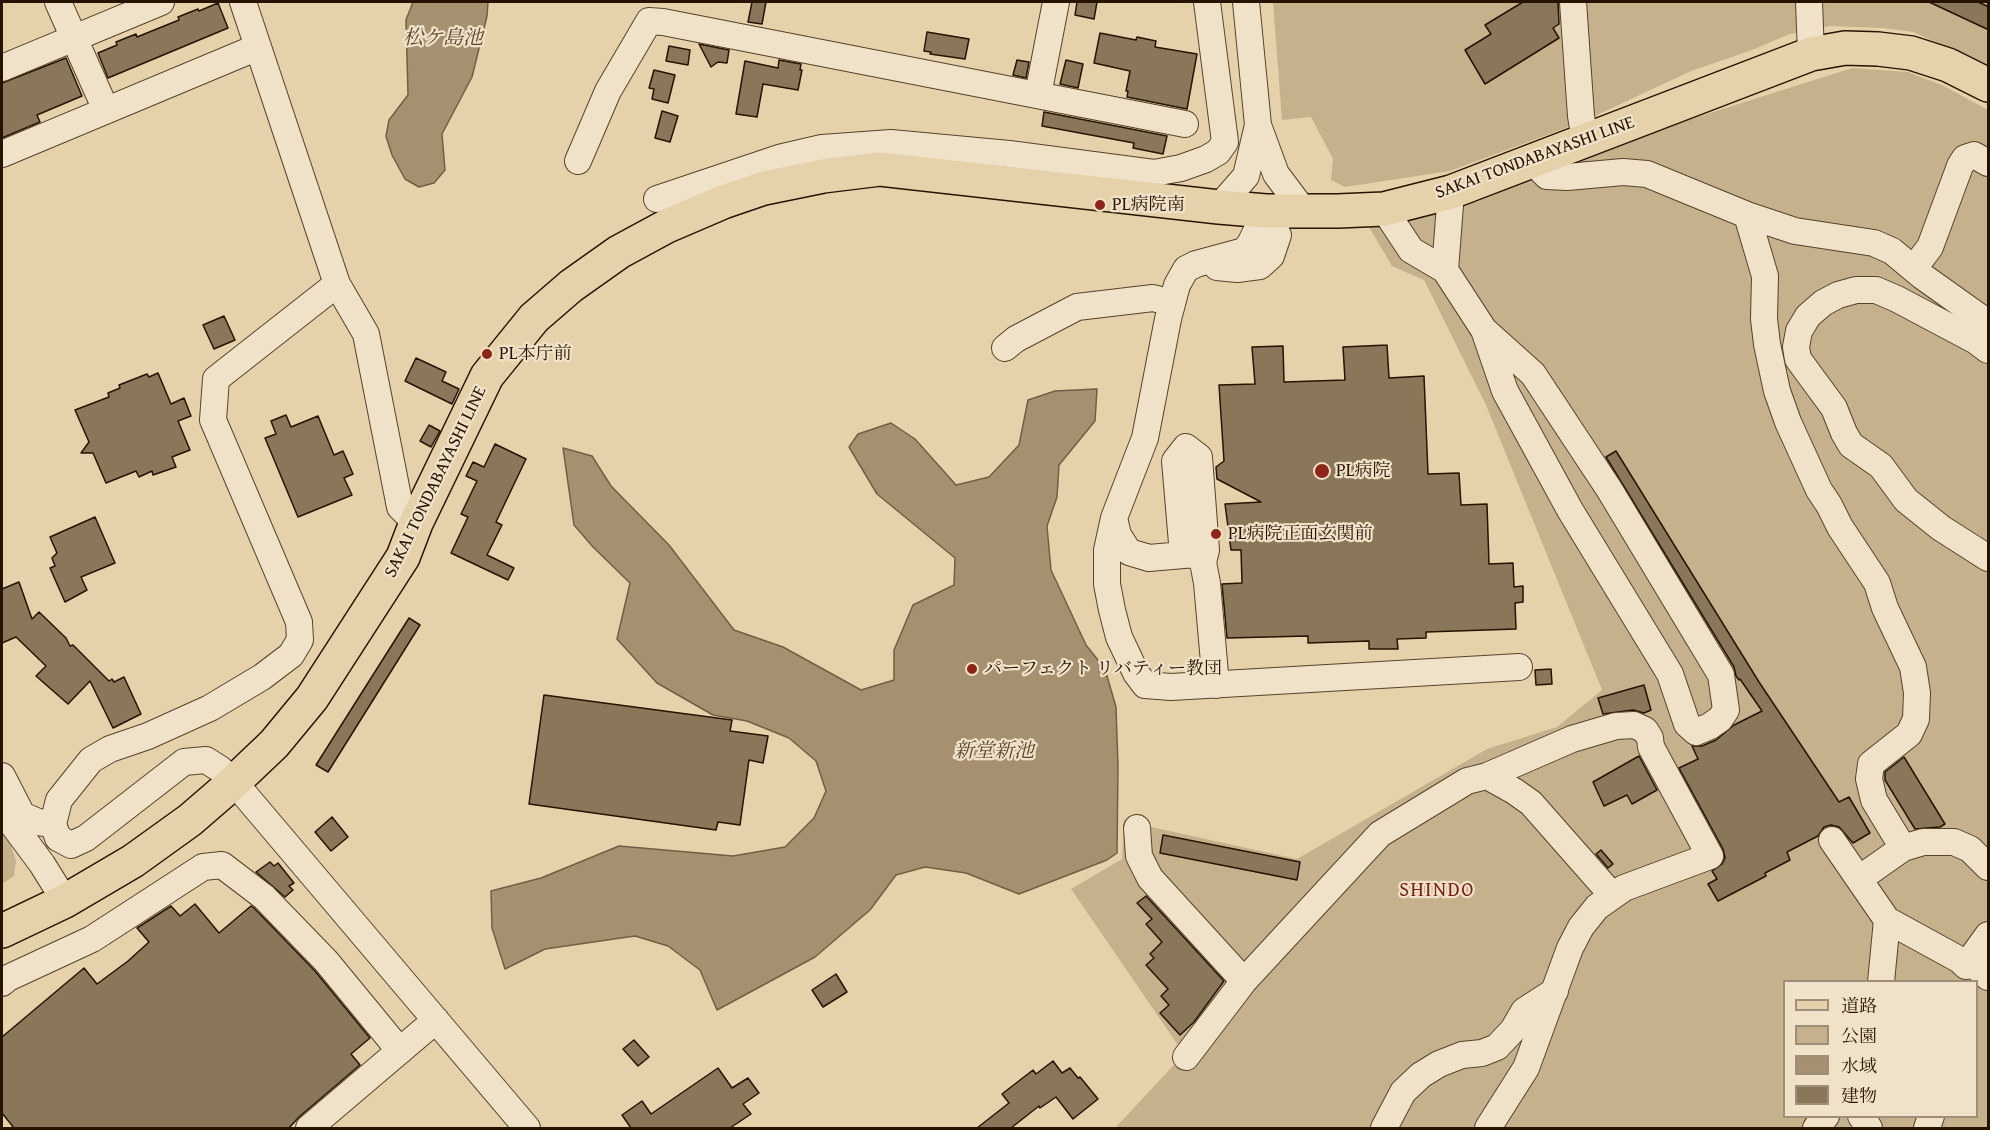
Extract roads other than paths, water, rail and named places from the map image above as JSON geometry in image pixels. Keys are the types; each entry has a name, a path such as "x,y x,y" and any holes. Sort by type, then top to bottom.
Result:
{"main road":[{"name":"SAKAI TONDABAYASHI LINE","path":"2,931 65,901 133,861 190,820 274,744 312,698 403,557 416,523 487,376 534,318 571,286 619,252 667,226 723,202 774,186 823,176 880,169 1219,207 1338,211 1384,209 1451,192 1810,54 1845,48 1878,49 1911,54 1948,65 1989,85"}],"street":[{"path":"58,2 106,110"},
{"path":"2,68 161,2"},
{"path":"243,2 337,284 366,334 400,507 416,523"},
{"path":"1038,95 1056,2"},
{"path":"657,199 779,158 822,148 891,143 1010,154 1154,173 1181,168 1218,152 1225,142 1207,2"},
{"path":"1246,2 1258,125 1276,174 1303,210"},
{"path":"1573,2 1581,116 1586,140"},
{"path":"1809,2 1810,54"},
{"path":"578,161 608,91 649,21 1185,124"},
{"path":"2,154 258,47"},
{"path":"1219,207 1246,176 1258,125"},
{"path":"1914,268 1930,247 1965,158 1974,155 1989,163"},
{"path":"1536,159 1547,176 1567,177 1623,172 1647,174 1747,215 1796,231 1874,243 1892,251 1922,276 1989,323"},
{"path":"1445,270 1451,192"},
{"path":"1384,209 1411,250 1445,270 1484,330 1505,391 1570,510 1670,674 1687,724 1696,732 1710,726 1720,719 1726,710 1721,675 1609,489 1533,375 1484,330"},
{"path":"1266,210 1250,244 1244,251 1196,264 1186,270 1177,285 1145,438 1114,518 1107,550 1107,584 1119,637 1136,673 1145,685 1171,687 1519,667"},
{"path":"1747,215 1765,276 1764,319 1767,344 1777,391 1788,422 1819,490 1844,535 1877,583 1912,667 1917,693 1916,719 1909,734 1872,764 1869,779 1874,800 1903,849"},
{"path":"337,284 216,379 213,420 299,622 300,640 291,654 262,677 210,708 148,736 110,748 91,760 59,800 53,824 58,838 71,844 86,838 184,762 206,760 234,782 527,1128"},
{"path":"1989,350 1976,340 1875,290 1856,290 1838,295 1823,303 1808,316 1799,331 1796,347 1798,359 1834,408 1851,445 1881,466 1906,500 1941,528 1989,558"},
{"path":"1005,348 1016,339 1077,307 1153,298 1172,303"},
{"path":"1114,518 1118,535 1129,552 1149,558 1193,558 1207,583 1216,685"},
{"path":"1186,1057 1244,981 1380,834 1467,781 1487,776 1572,739 1616,726 1634,725 1645,730 1650,738 1651,747 1710,856 1624,888 1597,908 1581,927 1559,975 1526,1068 1488,1128"},
{"path":"2,776 22,815 38,822 53,824"},
{"path":"1487,776 1531,803 1612,895"},
{"path":"2,810 42,864 65,901"},
{"path":"1137,828 1139,856 1150,878 1244,981"},
{"path":"1832,840 1887,920 1960,960 1974,972"},
{"path":"1859,879 1903,849 1923,842 1954,842 1970,849 1989,867"},
{"path":"2,983 8,978 92,939 203,867 222,865 264,897 326,961 400,1051"},
{"path":"1881,980 1887,920"},
{"path":"1974,972 1975,953 1989,935"},
{"path":"1384,1128 1403,1092 1421,1075 1439,1064 1462,1055 1482,1053 1497,1047 1513,1030 1524,1011 1555,991"},
{"path":"309,1128 436,1020"}],"water":[{"name":"松ケ島池","path":"413,2 488,2 487,16 472,77 442,134 445,170 434,183 419,187 405,179 392,155 386,136 389,120 408,95 406,20"},
{"name":"新堂新池","path":"1097,389 1095,421 1059,465 1057,497 1047,526 1051,570 1086,645 1105,669 1116,707 1117,853 1107,860 1019,894 966,873 925,867 896,875 870,910 815,957 717,1010 700,970 668,946 635,936 545,949 505,969 492,928 491,891 541,878 619,846 733,856 785,847 814,818 826,791 816,761 789,738 747,721 713,715 657,683 617,639 630,583 574,525 563,448 592,456 611,486 669,545 734,630 783,647 861,690 894,680 894,650 913,605 954,585 955,558 877,494 849,447 858,434 891,423 915,439 956,485 989,477 1019,445 1028,400 1055,391"}],"place":[{"name":"PL病院南","path":"1100,205"},
{"name":"PL本庁前","path":"487,354"},
{"name":"PL病院","path":"1322,471"},
{"name":"PL病院正面玄関前","path":"1216,534"},
{"name":"パーフェクト リバティー教団","path":"972,669"}],"district":[{"name":"SHINDO","path":"1437,891"}]}
